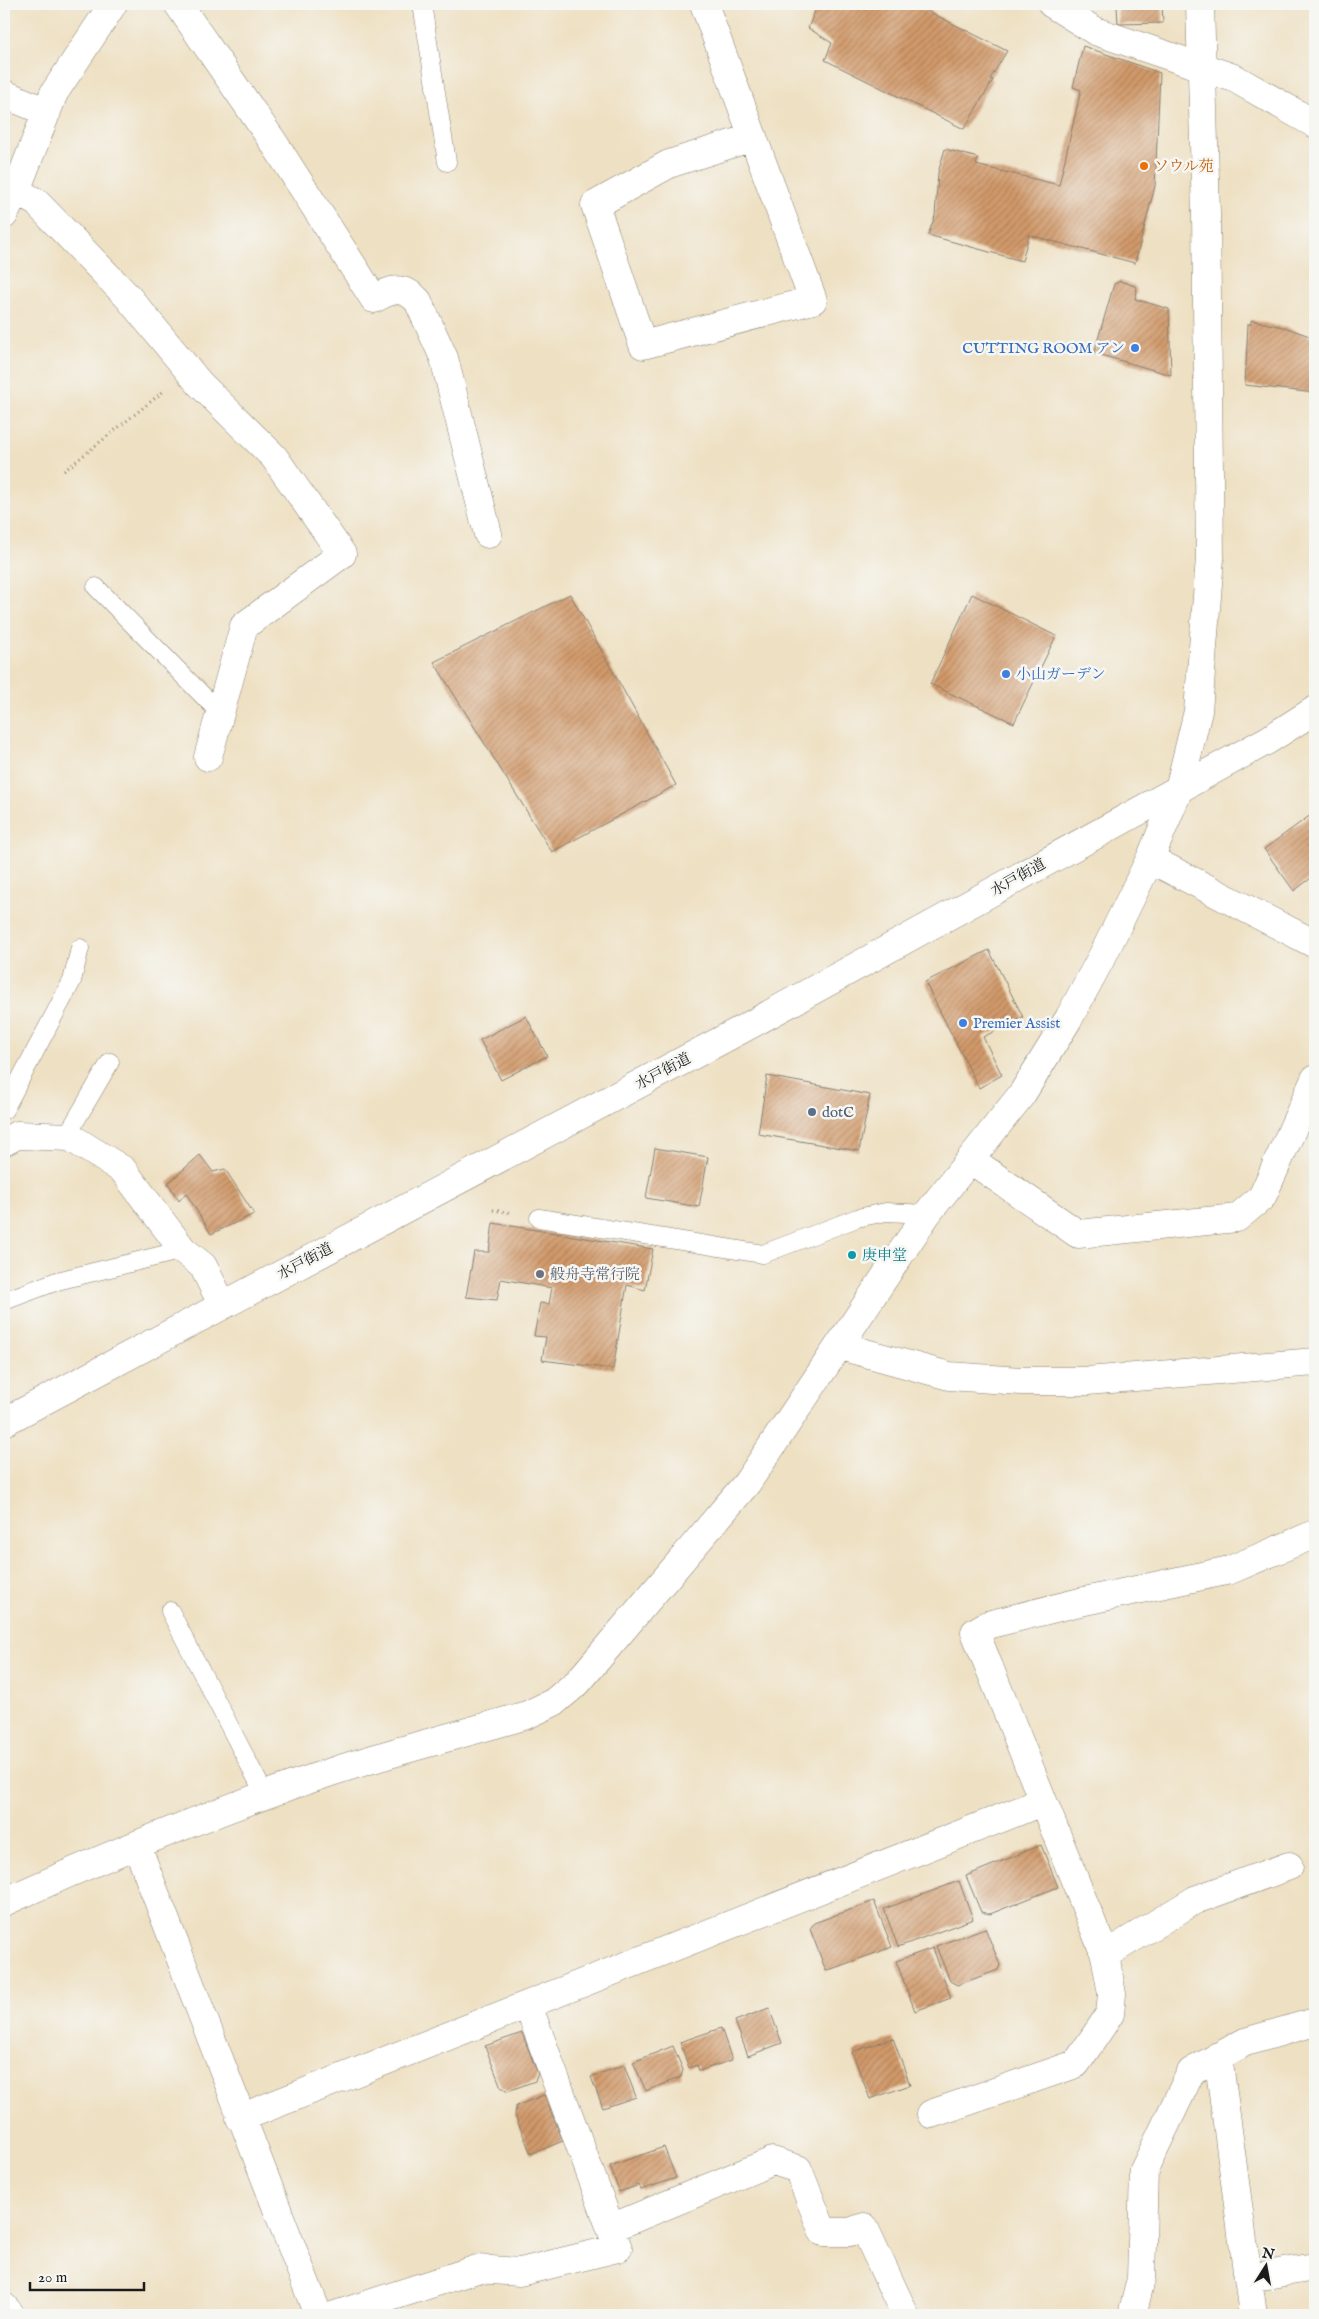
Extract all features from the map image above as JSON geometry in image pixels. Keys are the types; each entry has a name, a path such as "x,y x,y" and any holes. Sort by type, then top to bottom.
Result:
{"main road":[{"path":"4,216 16,191 54,93 113,4"},
{"path":"178,4 274,143 374,299 390,290 402,289 418,301 444,358 488,534"},
{"path":"704,4 753,137 813,300 643,345 595,205 669,164 753,137"},
{"path":"1052,4 1095,32 1234,78 1315,124"},
{"path":"4,1902 265,1795 333,1771 527,1715 554,1702 578,1682 747,1483 927,1214 1022,1094 1068,1018 1105,951 1150,859 1178,789 1198,712 1210,558 1206,214 1200,68 1200,4"},
{"path":"4,94 47,112"},
{"path":"16,191 36,202 128,297 226,412 274,457 342,554 244,626 208,757"},
{"name":"水戸街道","path":"4,1422 222,1304 748,1026 1268,740 1315,710"},
{"path":"1150,859 1315,944"},
{"path":"971,1160 1078,1234 1237,1218 1262,1197 1315,1079"},
{"path":"14,1139 70,1137 123,1170 183,1250 203,1266 222,1304"},
{"path":"840,1346 949,1376 1021,1381 1107,1380 1315,1362"},
{"path":"931,2114 1076,2064 1110,2014 1112,1994 1104,1955 975,1632 987,1625 1070,1604 1230,1570 1315,1534"},
{"path":"240,2118 1042,1802"},
{"path":"137,1846 240,2118 318,2315"},
{"path":"1104,1955 1195,1900 1289,1866"},
{"path":"335,2315 477,2269 520,2272 618,2248 528,2005"},
{"path":"1132,2315 1141,2279 1144,2170 1191,2072 1245,2042 1315,2022"},
{"path":"1218,2056 1254,2315"},
{"path":"611,2228 773,2162 798,2169 822,2232 850,2232 864,2227 905,2315"},
{"path":"1248,2278 1315,2267"},
{"path":"4,2307 11,2315"}],"lane":[{"path":"422,4 447,162"},
{"path":"96,587 220,713"},
{"path":"4,1110 72,981 80,948"},
{"path":"66,1136 110,1062"},
{"path":"4,1114 14,1139"},
{"path":"539,1218 762,1254 857,1218 886,1212 927,1214"},
{"path":"4,1301 58,1282 183,1250"},
{"path":"170,1611 265,1795"}],"path":[{"path":"64,471 190,370"}],"building":[{"path":"818,4 914,4 1007,51 990,79 993,80 964,129 825,60 832,43 808,28"},
{"path":"1093,4 1162,4 1163,23 1118,24 1117,6 1093,7"},
{"path":"1083,46 1160,73 1155,186 1135,263 1029,235 1022,261 928,235 935,216 938,173 945,149 978,158 976,165 1059,185 1081,90 1073,87"},
{"path":"1120,281 1135,286 1137,291 1135,299 1169,309 1171,375 1094,353 1114,284"},
{"path":"1251,320 1287,328 1315,338 1315,393 1245,385 1248,324 1251,324"},
{"path":"570,594 676,785 552,852 434,662"},
{"path":"972,594 1056,636 1014,723 930,684"},
{"path":"1315,812 1315,875 1294,891 1264,849"},
{"path":"989,950 1023,1017 983,1037 1002,1075 979,1088 925,982"},
{"path":"526,1016 547,1056 501,1080 480,1040"},
{"path":"767,1076 870,1095 859,1151 758,1134"},
{"path":"655,1148 708,1157 699,1207 646,1198"},
{"path":"200,1155 213,1172 225,1169 254,1214 211,1234 186,1193 179,1201 168,1183"},
{"path":"493,1223 653,1249 645,1290 627,1285 613,1369 542,1360 546,1337 534,1336 540,1303 549,1304 552,1288 501,1279 497,1300 466,1297 474,1252 489,1252"},
{"path":"1041,1845 1058,1887 990,1914 981,1912 966,1876"},
{"path":"959,1881 973,1919 898,1947 884,1909"},
{"path":"874,1901 892,1947 826,1971 810,1929 814,1923"},
{"path":"985,1928 1000,1965 998,1970 957,1985 950,1981 936,1946"},
{"path":"933,1948 951,1998 915,2011 896,1961"},
{"path":"769,2008 782,2043 748,2056 735,2021"},
{"path":"721,2028 732,2060 699,2071 697,2065 689,2068 680,2042"},
{"path":"522,2033 538,2074 535,2081 508,2091 501,2087 485,2046"},
{"path":"893,2038 910,2085 870,2099 852,2052"},
{"path":"673,2046 683,2070 681,2077 646,2091 633,2062"},
{"path":"624,2065 636,2097 603,2108 591,2077"},
{"path":"544,2095 563,2141 531,2154 515,2115 516,2106"},
{"path":"664,2147 676,2178 641,2190 639,2185 619,2192 610,2166"}],"place":[{"name":"ソウル苑","path":"1144,166"},
{"name":"CUTTING ROOM アン","path":"1135,348"},
{"name":"小山ガーデン","path":"1006,674"},
{"name":"Premier Assist","path":"963,1023"},
{"name":"dotC","path":"812,1112"},
{"name":"庚申堂","path":"852,1255"},
{"name":"般舟寺常行院","path":"540,1274"}]}
